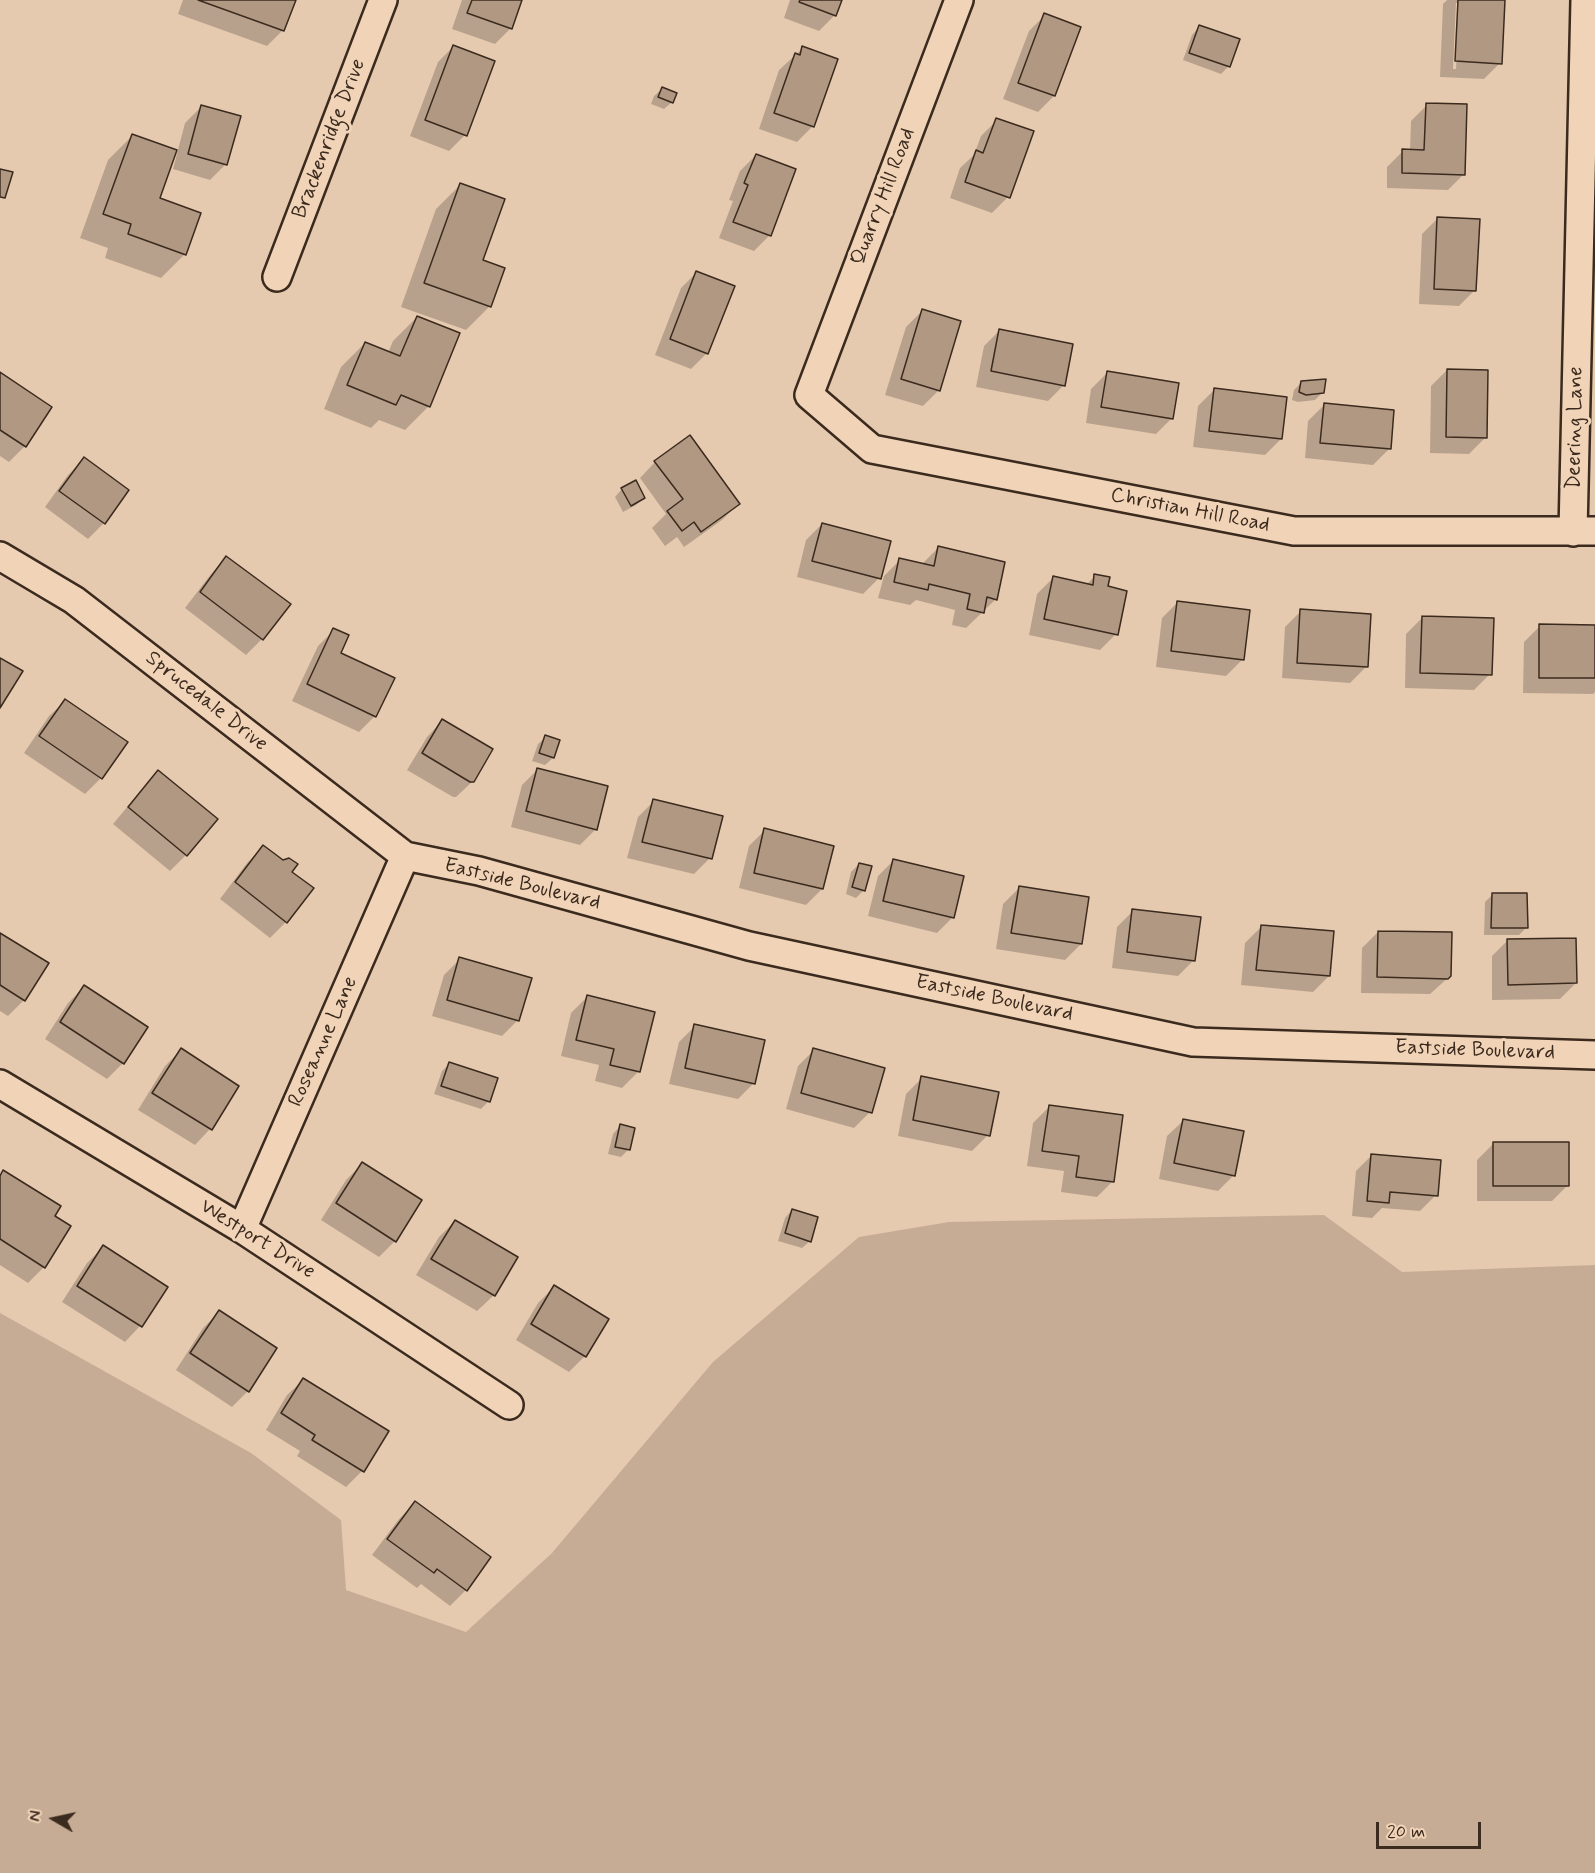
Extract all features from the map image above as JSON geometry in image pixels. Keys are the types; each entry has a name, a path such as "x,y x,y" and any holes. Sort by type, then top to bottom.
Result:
{"street":[{"name":"Brackenridge Drive","path":"278,277 383,0"},
{"name":"Quarry Hill Road","path":"809,395 959,0"},
{"name":"Deering Lane","path":"1584,532 1585,0"},
{"name":"Christian Hill Road","path":"809,395 872,449 1294,531 1584,532"},
{"name":"Sprucedale Drive","path":"0,556 74,600 405,856"},
{"name":"Eastside Boulevard","path":"405,856 479,871 749,946 1193,1042 1595,1055"},
{"name":"Roseanne Lane","path":"242,1229 405,856"},
{"name":"Westport Drive","path":"0,1084 242,1229 508,1405"}],"shaded area":[{"path":"1324,1215 1402,1272 1595,1265 1595,1873 0,1873 0,1313 251,1453 341,1520 346,1590 466,1632 552,1553 713,1362 859,1237 949,1222"}],"building":[{"path":"198,0 296,0 284,31"},
{"path":"472,0 522,0 512,29 467,13"},
{"path":"800,0 842,0 836,16 799,2"},
{"path":"1458,0 1505,0 1502,64 1455,61"},
{"path":"1044,13 1081,27 1055,96 1018,83"},
{"path":"1199,25 1240,39 1230,67 1189,53"},
{"path":"453,45 495,61 467,136 425,120"},
{"path":"802,46 838,59 814,127 774,113 795,53 800,55"},
{"path":"662,87 677,93 673,103 658,97"},
{"path":"1426,103 1467,104 1465,175 1402,173 1402,149 1424,150"},
{"path":"201,105 241,116 227,165 188,154"},
{"path":"996,118 1034,131 1010,198 965,182 976,150 983,153"},
{"path":"132,134 177,150 160,198 201,213 186,255 128,234 131,224 103,214"},
{"path":"756,154 796,169 771,236 733,222 748,185 744,183"},
{"path":"0,169 13,172 5,198 0,197"},
{"path":"460,183 505,199 483,260 505,268 491,307 424,283"},
{"path":"1437,217 1480,219 1476,291 1434,289"},
{"path":"696,271 735,286 708,354 670,339"},
{"path":"922,309 961,321 940,391 901,379"},
{"path":"417,316 460,333 430,407 401,395 396,405 347,385 365,342 400,356"},
{"path":"999,329 1073,344 1065,386 991,371"},
{"path":"1447,369 1488,370 1487,438 1446,437"},
{"path":"1107,371 1179,383 1173,419 1101,407"},
{"path":"0,372 52,407 26,447 0,430"},
{"path":"1326,379 1324,393 1306,395 1299,392 1301,381"},
{"path":"1214,388 1287,397 1282,439 1209,431"},
{"path":"1324,403 1394,410 1391,449 1320,443"},
{"path":"690,435 740,504 701,532 694,522 682,531 667,511 683,499 654,461"},
{"path":"84,457 129,490 105,524 59,491"},
{"path":"636,480 645,498 631,506 621,488"},
{"path":"822,523 891,541 881,579 812,561"},
{"path":"938,546 1005,562 997,600 987,597 984,613 967,609 970,594 929,584 928,590 894,582 899,558 934,566"},
{"path":"226,556 291,604 263,640 200,592"},
{"path":"1094,574 1110,577 1108,586 1127,591 1118,635 1044,619 1053,576 1093,585"},
{"path":"1177,601 1250,610 1244,660 1171,651"},
{"path":"1300,609 1371,614 1368,667 1297,663"},
{"path":"1422,616 1494,618 1492,675 1420,673"},
{"path":"1539,624 1595,625 1595,678 1539,678"},
{"path":"333,628 349,635 341,653 395,678 376,717 307,684"},
{"path":"0,658 23,671 0,708"},
{"path":"65,699 128,742 102,779 39,736"},
{"path":"442,719 493,749 474,782 470,782 422,753"},
{"path":"545,735 560,740 554,758 539,753"},
{"path":"537,768 608,786 597,830 526,811"},
{"path":"158,770 218,819 187,856 128,807"},
{"path":"653,799 723,816 712,859 642,842"},
{"path":"764,828 834,846 823,889 754,873"},
{"path":"263,845 283,860 289,858 298,864 292,872 314,888 287,923 235,882"},
{"path":"893,859 964,876 954,918 883,901"},
{"path":"859,863 872,866 865,891 852,887"},
{"path":"1019,886 1089,897 1082,944 1011,933"},
{"path":"1492,893 1527,893 1528,928 1491,928"},
{"path":"1132,909 1201,917 1195,961 1127,952"},
{"path":"1261,925 1334,931 1330,976 1256,970"},
{"path":"1378,931 1452,932 1451,976 1448,979 1377,977"},
{"path":"0,933 49,963 25,1001 0,985"},
{"path":"1576,938 1577,983 1508,985 1507,939"},
{"path":"459,957 532,978 519,1021 447,1000"},
{"path":"84,985 148,1027 124,1064 60,1022"},
{"path":"587,995 655,1012 640,1072 610,1065 614,1049 576,1040"},
{"path":"694,1024 765,1040 755,1084 685,1068"},
{"path":"181,1048 239,1086 212,1130 152,1093"},
{"path":"813,1048 885,1068 872,1113 801,1093"},
{"path":"449,1062 498,1078 490,1102 441,1086"},
{"path":"921,1076 999,1092 990,1136 913,1120"},
{"path":"1049,1105 1123,1115 1114,1182 1076,1177 1079,1156 1042,1151"},
{"path":"1183,1119 1244,1131 1235,1176 1174,1163"},
{"path":"620,1124 635,1128 630,1150 615,1147"},
{"path":"1493,1142 1569,1142 1569,1186 1493,1186"},
{"path":"1371,1154 1441,1160 1438,1196 1390,1192 1389,1203 1367,1201"},
{"path":"362,1162 422,1200 396,1242 336,1203"},
{"path":"3,1170 61,1206 55,1216 71,1226 45,1268 0,1239 0,1176"},
{"path":"792,1209 818,1217 811,1242 785,1233"},
{"path":"455,1220 518,1257 495,1296 431,1259"},
{"path":"103,1245 168,1287 142,1327 77,1286"},
{"path":"554,1285 609,1319 586,1357 531,1324"},
{"path":"219,1310 277,1348 249,1392 190,1353"},
{"path":"303,1378 389,1431 364,1472 312,1440 315,1435 281,1413"},
{"path":"415,1501 491,1557 467,1591 437,1569 434,1573 387,1539"}]}
